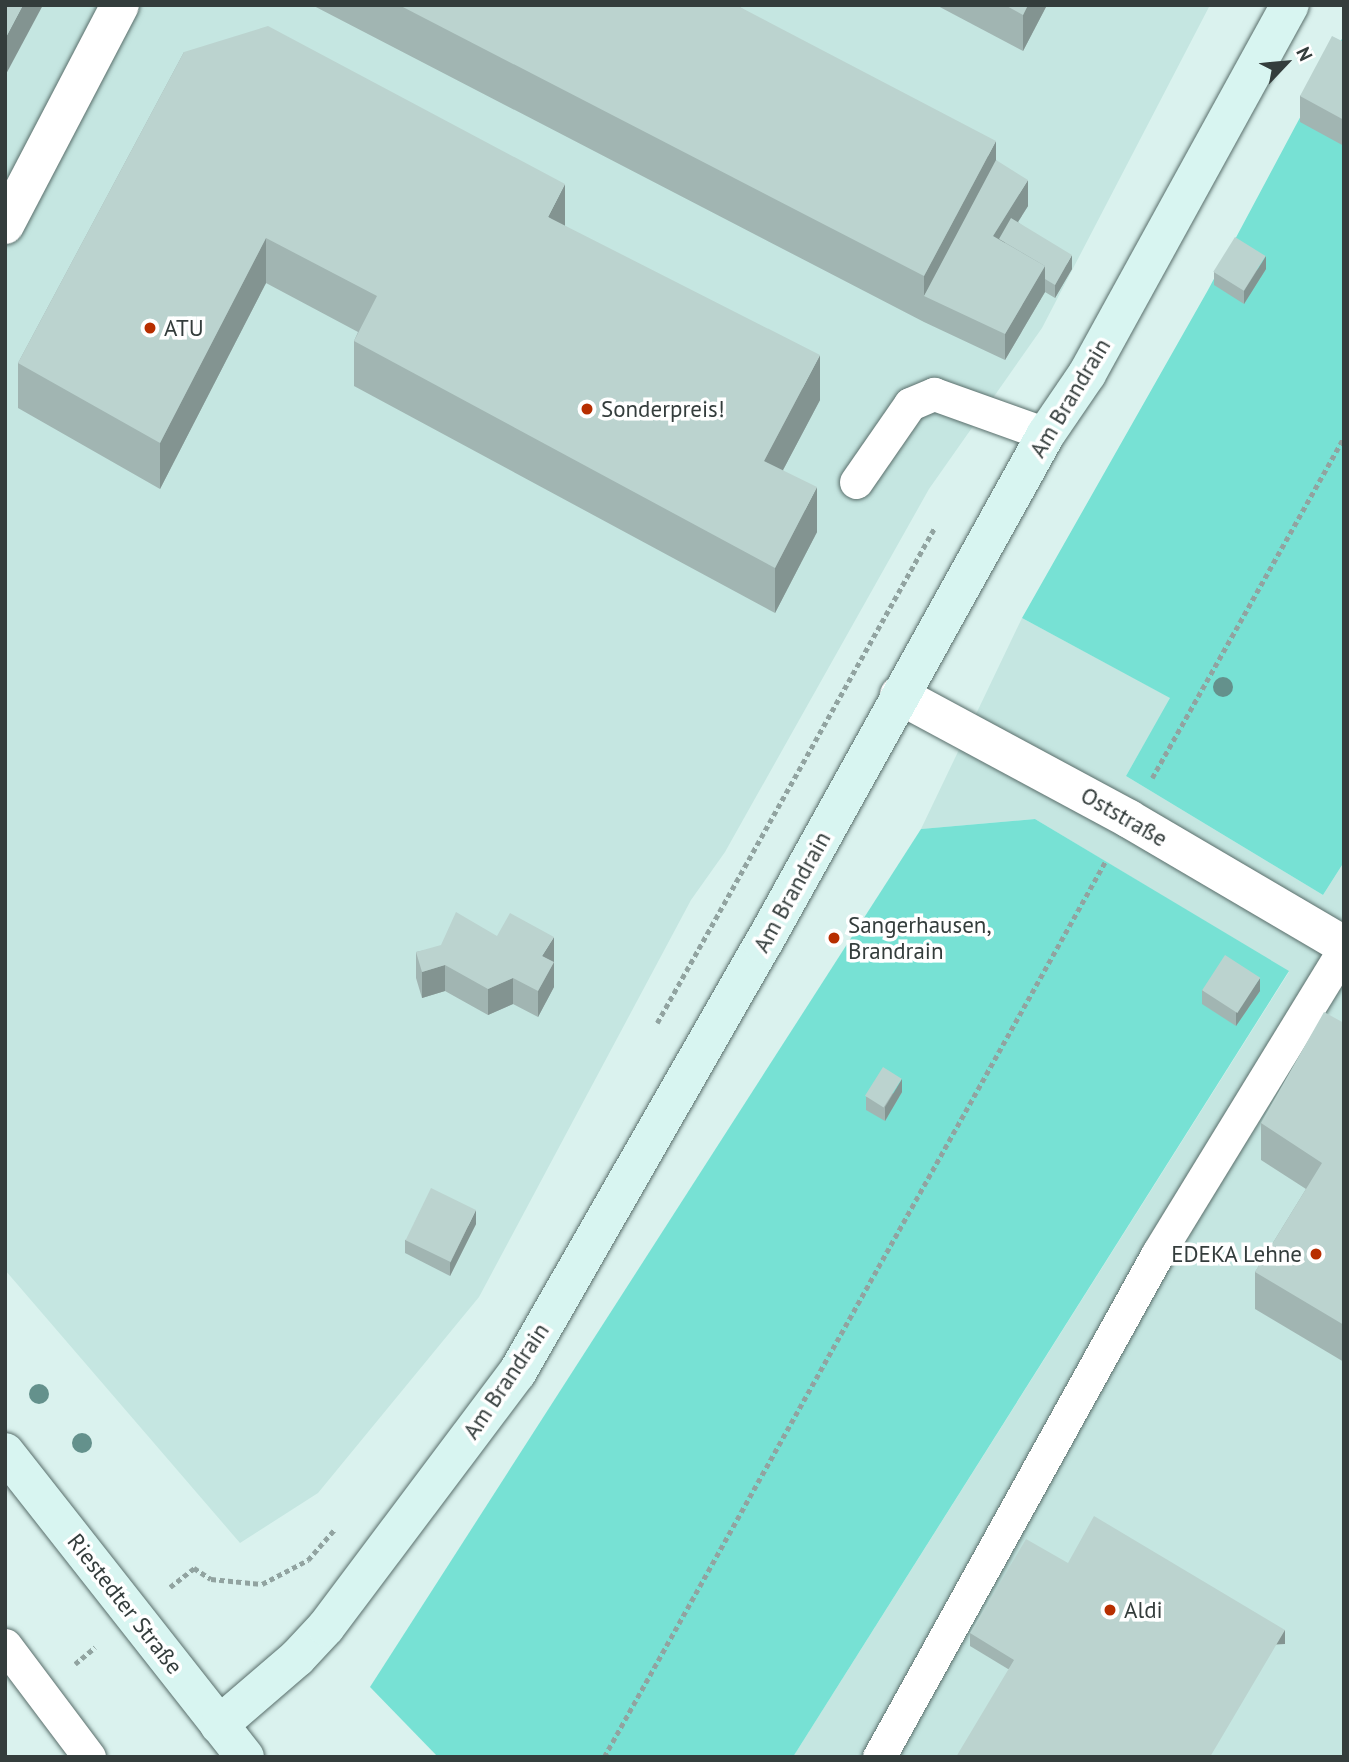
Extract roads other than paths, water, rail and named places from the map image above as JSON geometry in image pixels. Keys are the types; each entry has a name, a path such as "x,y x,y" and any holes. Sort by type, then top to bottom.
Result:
{"main road":[{"name":"Am Brandrain","path":"219,1725 297,1658 326,1627 517,1373 756,956 1046,435 1087,374 1290,5"},
{"name":"Riestedter Straße","path":"5,1452 245,1757"}],"street":[{"path":"5,225 120,5"},
{"name":"Oststraße","path":"900,695 1129,819 1344,947"}],"lane":[{"path":"856,482 910,404 934,394 1046,435"},
{"path":"879,1757 1158,1253 1344,947"},
{"path":"5,1645 89,1757"}],"place":[{"name":"ATU","path":"150,328"},
{"name":"Sonderpreis!","path":"587,409"},
{"name":"Sangerhausen, Brandrain","path":"834,938"},
{"name":"EDEKA Lehne","path":"1316,1254"},
{"name":"Aldi","path":"1110,1610"}]}
